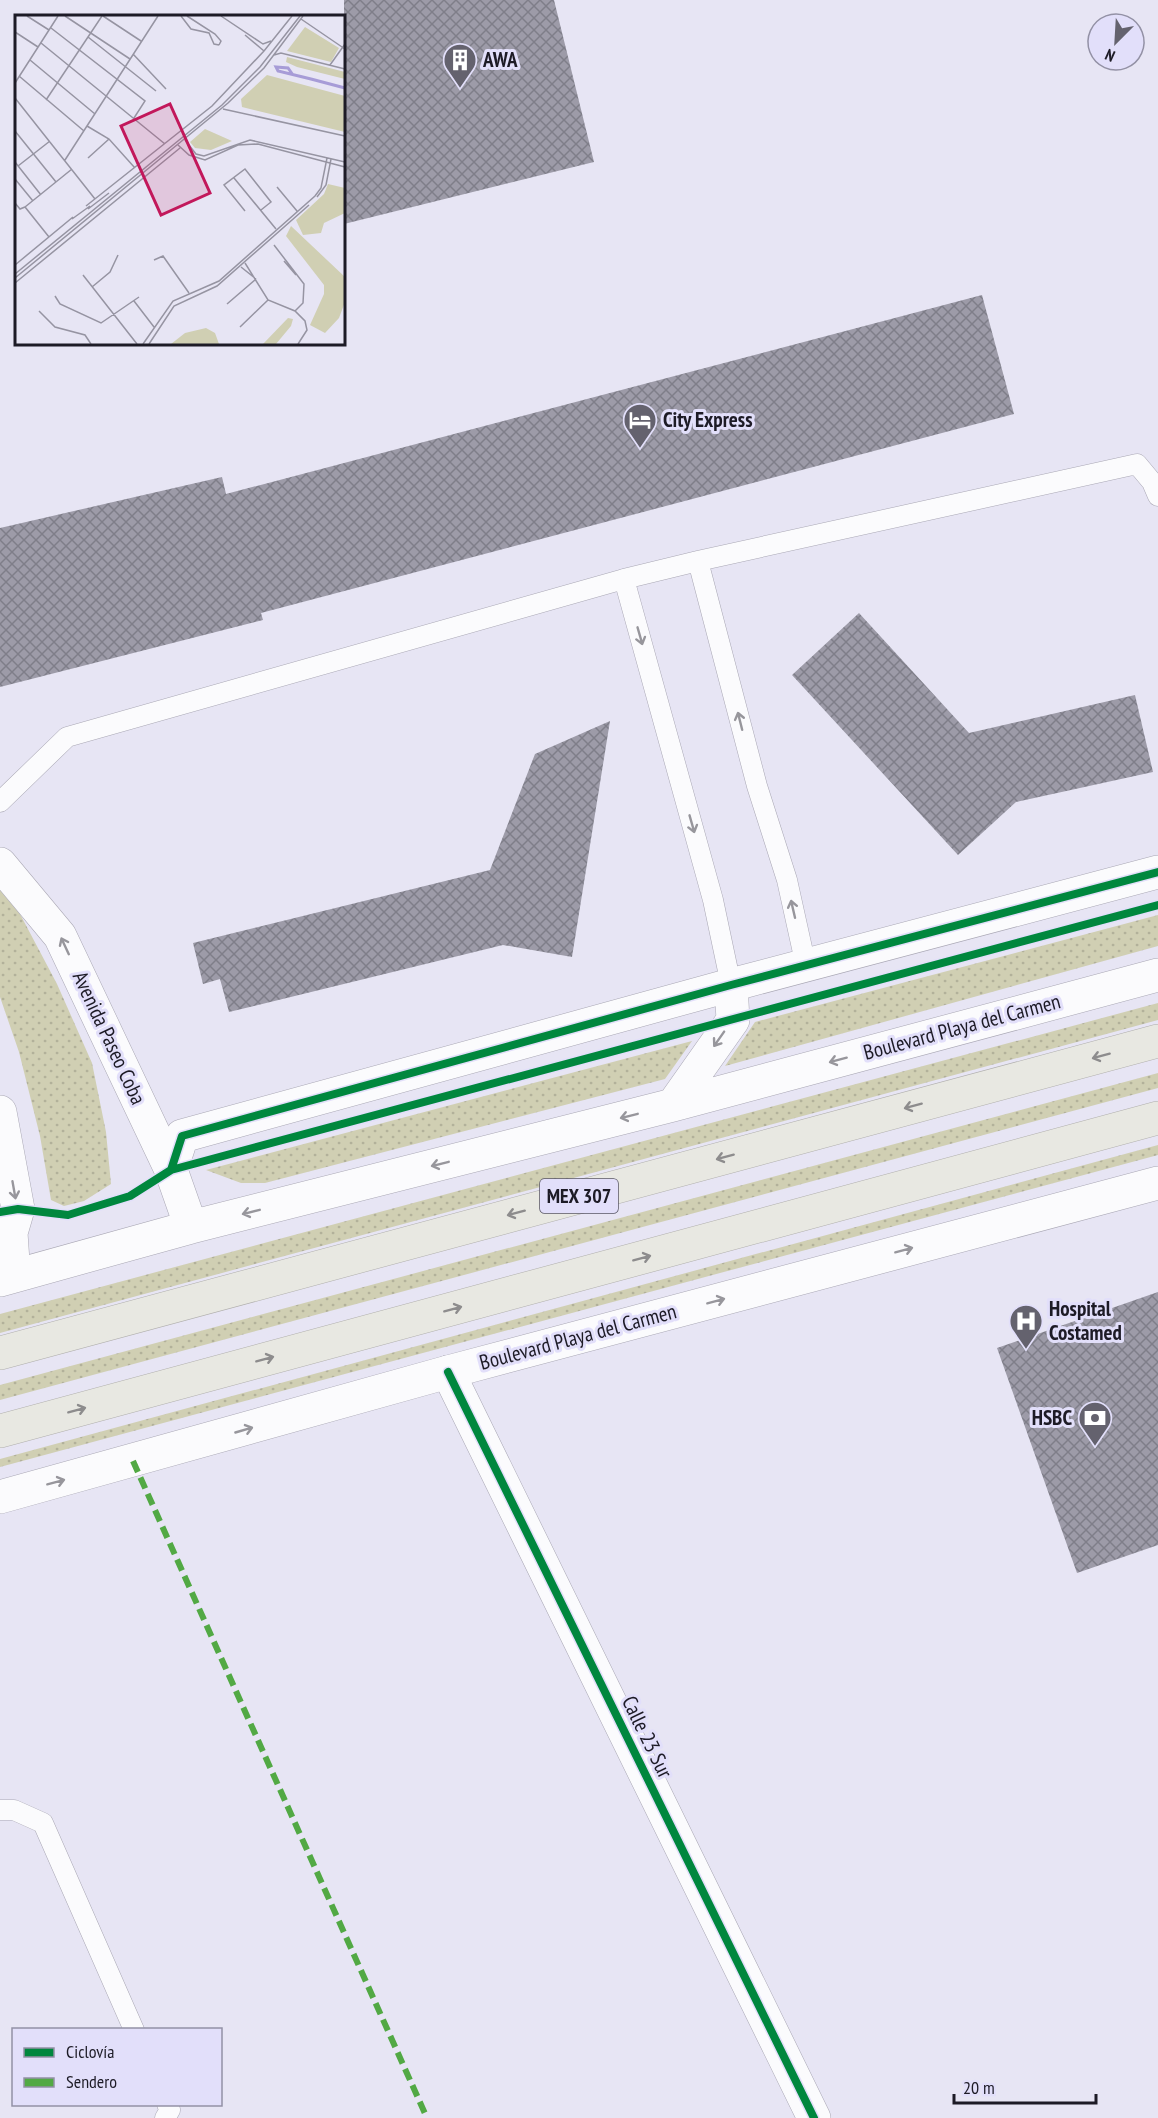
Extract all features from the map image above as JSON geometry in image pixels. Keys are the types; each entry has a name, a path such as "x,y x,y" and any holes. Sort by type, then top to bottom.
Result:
{"highway":[{"name":"MEX 307","path":"0,1353 1158,1041"},
{"path":"0,1431 1158,1118"}],"main road":[{"name":"Avenida Paseo Coba","path":"0,864 60,936 171,1170 190,1227"},
{"path":"171,1170 182,1136 731,985 1158,872"},
{"name":"Boulevard Playa del Carmen","path":"7,1278 190,1227 673,1105 1158,975"},
{"path":"673,1105 733,1020 731,985"},
{"path":"0,1112 18,1209 10,1233 7,1278"},
{"name":"Boulevard Playa del Carmen","path":"0,1497 448,1372 1158,1183"},
{"name":"Calle 23 Sur","path":"448,1372 814,2118"}],"lane":[{"path":"0,802 67,737 624,579 1137,464 1152,482 1158,496"},
{"path":"698,561 757,786 786,880 806,966"},
{"path":"624,579 713,900 731,985"},
{"path":"0,1810 14,1810 43,1822 133,2028"}],"green space":[{"path":"0,890 20,914 57,984 92,1063 106,1132 111,1184 84,1201 64,1206 51,1200 40,1136 19,1052 0,997"},
{"path":"1158,915 1158,946 725,1066 755,1022"},
{"path":"1158,1003 1158,1020 0,1333 0,1314"},
{"path":"692,1041 665,1079 265,1183 241,1183 206,1170"},
{"path":"1158,1073 1158,1088 0,1400 0,1385"},
{"path":"1158,1145 1158,1155 0,1467 0,1459"}],"building":[{"name":"AWA","path":"344,0 554,0 594,162 345,224"},
{"name":"City Express","path":"982,295 1014,414 261,613 263,620 0,687 0,528 222,477 226,494"},
{"path":"859,613 969,733 1135,695 1153,772 1016,802 958,855 792,675"},
{"path":"610,721 572,957 503,945 229,1012 220,979 203,984 193,943 490,870 535,754"},
{"name":"HSBC","path":"1158,1292 1158,1545 1077,1573 997,1348"}],"marked path":[{"path":"133,1461 427,2118"}],"cycle path":[{"path":"171,1170 182,1136 731,985 1158,872"},
{"path":"0,1212 18,1209 68,1215 130,1196 171,1170 1158,905"},
{"path":"448,1372 814,2118"}],"place":[{"name":"AWA","path":"460,89"},
{"name":"City Express","path":"640,449"},
{"name":"Hospital Costamed","path":"1026,1350"},
{"name":"HSBC","path":"1095,1447"}]}
